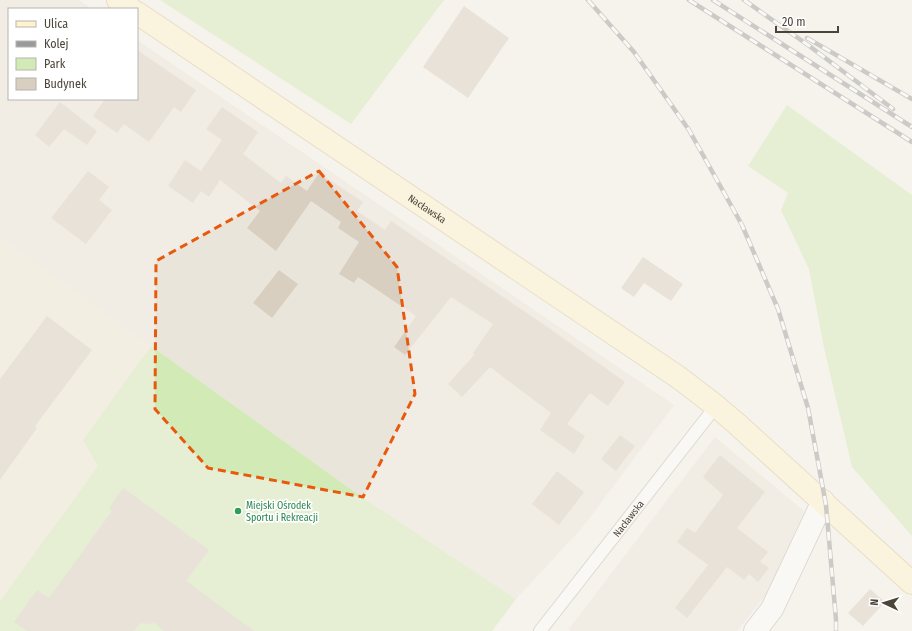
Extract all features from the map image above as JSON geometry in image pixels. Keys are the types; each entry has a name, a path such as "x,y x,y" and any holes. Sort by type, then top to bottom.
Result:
{"street":[{"path":"118,0 130,8"},
{"name":"Nacławska","path":"138,14 678,377 716,406 823,501 912,583"},
{"path":"755,631 772,609 823,501"}],"lane":[{"name":"Nacławska","path":"540,631 716,406"}],"highlighted area":[{"path":"319,171 397,267 415,394 363,497 208,468 155,409 156,261"}],"shaded area":[{"path":"0,0 79,0 91,8 8,8 8,100 138,100 138,41 674,405 582,528 516,599 359,495 0,238"},
{"path":"0,238 151,346 106,408 98,466 0,601"},
{"path":"715,437 804,511 767,593 737,631 571,631 569,629"}],"green space":[{"path":"160,0 444,0 351,124"},
{"path":"787,105 912,195 912,536 852,467 824,348 809,269 781,210 788,193 748,166"},
{"path":"151,346 359,495 516,599 492,631 0,631 0,601 98,466 83,440"}],"building":[{"path":"464,6 509,38 468,98 423,67"},
{"path":"138,51 196,90 181,112 174,107 149,142 124,124 117,133 93,116 104,100 138,100"},
{"path":"60,102 97,131 87,145 64,129 49,147 35,135"},
{"path":"222,107 258,132 243,154 281,183 286,176 307,191 319,173 363,202 357,211 385,230 391,221 546,326 625,382 608,406 590,393 567,424 585,436 574,454 540,430 551,413 490,367 462,397 448,384 475,354 473,353 493,324 451,297 405,355 394,347 416,316 358,277 354,283 339,274 359,242 338,228 341,222 311,201 276,251 247,228 260,211 220,180 209,197 201,191 193,203 168,186 185,160 201,171 222,140 206,129"},
{"path":"88,171 109,187 99,200 112,210 86,244 51,218"},
{"path":"643,257 683,284 671,301 644,283 634,297 621,288"},
{"path":"279,270 298,284 272,318 253,303"},
{"path":"47,316 92,350 35,426 37,428 0,480 0,379"},
{"path":"620,435 635,446 616,471 601,459"},
{"path":"720,455 765,492 737,528 768,552 760,562 769,568 758,582 749,574 744,580 727,567 687,618 675,608 708,565 677,542 687,528 695,533 723,495 703,477"},
{"path":"557,471 584,492 559,525 532,504"},
{"path":"123,488 209,550 186,581 254,631 164,631 154,623 140,623 134,631 27,631 14,622 37,590 49,598 112,511 109,508"},
{"path":"870,589 885,602 863,626 848,613"}],"railway":[{"path":"588,0 634,52 689,130 742,225 778,309 808,408 826,505 836,631"},
{"path":"689,0 912,142"},
{"path":"713,0 912,127"},
{"path":"744,0 808,45 893,109"},
{"path":"807,38 912,99"}],"place":[{"name":"Miejski Ośrodek Sportu i Rekreacji","path":"238,511"}]}
